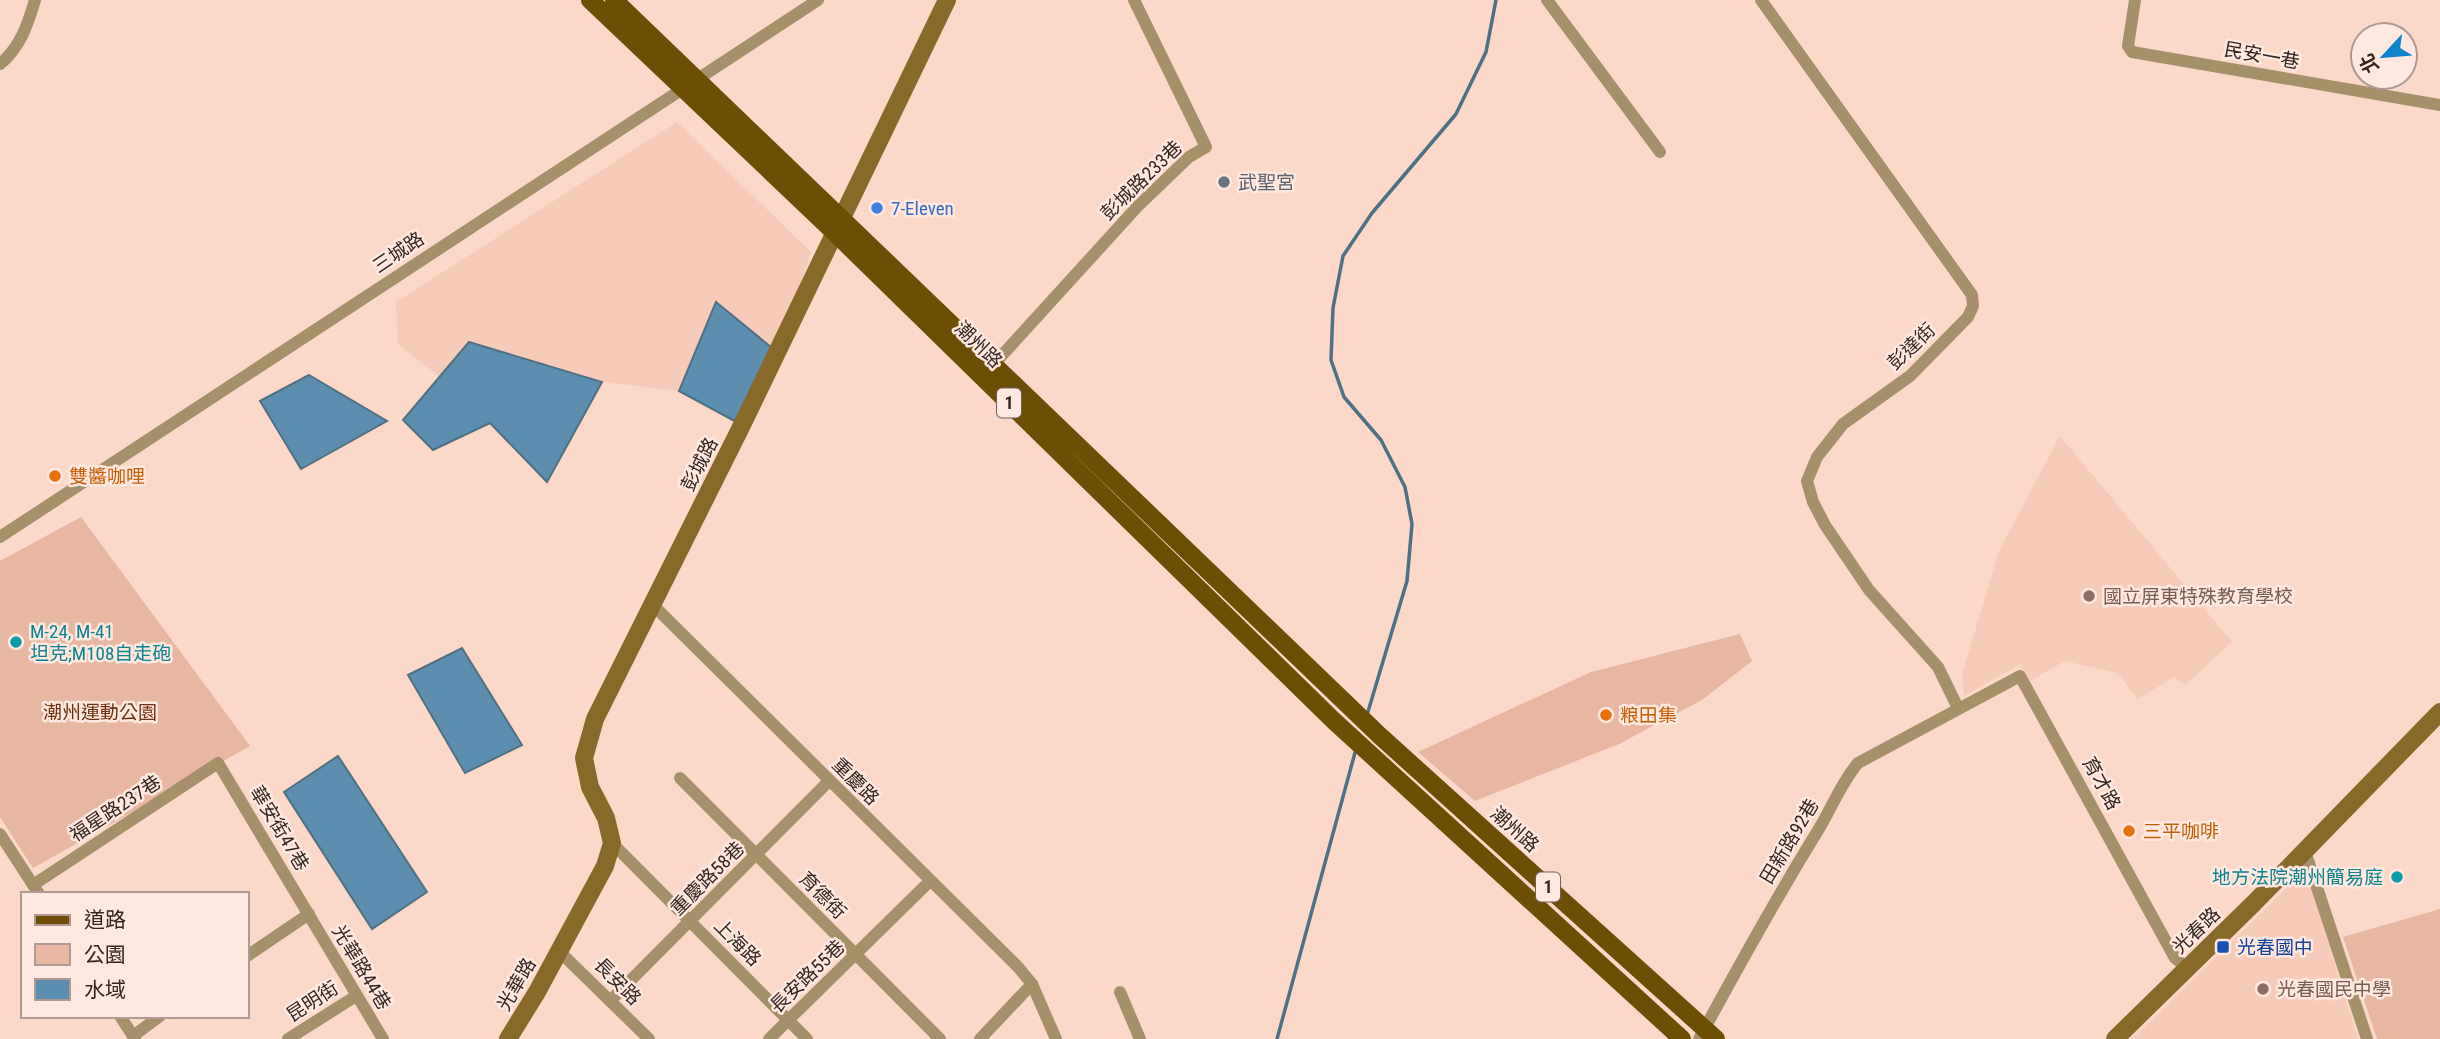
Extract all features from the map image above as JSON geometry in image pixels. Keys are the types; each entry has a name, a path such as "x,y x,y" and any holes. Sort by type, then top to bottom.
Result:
{"main road":[{"name":"潮州路","path":"590,0 689,83 838,225 1334,721 1682,1039"},
{"name":"潮州路","path":"614,0 689,83"},
{"name":"潮州路","path":"838,225 995,363 1379,734 1707,1036"}],"street":[{"path":"0,64 15,48 28,23 35,0"},
{"name":"三城路","path":"0,537 818,0"},
{"name":"彭城路","path":"612,844 606,818 590,787 584,758 594,719 653,605 947,0"},
{"name":"彭城路233巷","path":"995,363 1137,207 1189,157 1206,146 1134,0"},
{"path":"1547,0 1660,152"},
{"name":"彭達街","path":"1761,0 1972,295 1973,306 1968,317 1910,376 1843,424 1817,457 1807,481 1813,502 1825,525 1870,590 1938,667 1958,708"},
{"name":"民安一巷","path":"2135,0 2128,46 2132,52 2440,105"},
{"name":"重慶路","path":"653,605 1032,984"},
{"name":"育才路","path":"1958,708 2020,676 2175,958 2187,968"},
{"name":"田新路92巷","path":"1707,1036 1782,889 1828,814 1847,776 1858,763 1958,708"},
{"name":"光春路","path":"2115,1039 2305,851 2440,712"},
{"name":"福星路237巷","path":"36,889 218,763"},
{"name":"華安街47巷","path":"218,763 309,914"},
{"name":"育德街","path":"680,778 940,1039"},
{"name":"重慶路58巷","path":"610,1001 829,781"},
{"path":"0,834 36,889"},
{"path":"559,951 605,866 612,844"},
{"name":"上海路","path":"612,844 807,1039"},
{"path":"2305,851 2367,1039"},
{"name":"長安路55巷","path":"769,1039 930,881"},
{"path":"248,955 309,914"},
{"name":"光華路44巷","path":"309,914 383,1039"},
{"name":"長安路","path":"559,951 649,1039"},
{"name":"光華路","path":"508,1039 559,951"},
{"path":"980,1039 1032,984 1056,1039"},
{"path":"1121,992 1140,1039"},
{"name":"昆明街","path":"288,1039 356,996"},
{"path":"121,1018 134,1037 158,1018"}],"shaded area":[{"path":"677,122 811,252 777,352 716,303 679,391 602,382 469,342 440,377 398,344 396,302"},
{"name":"國立屏東特殊教育學校","path":"2060,436 2232,642 2185,685 2174,677 2138,699 2117,673 2065,661 2030,681 2020,664 1964,696 1962,674 1999,551"},
{"name":"光春國民中學","path":"2302,873 2311,887 2358,1039 2132,1039"}],"green space":[{"name":"潮州運動公園","path":"81,517 250,746 33,868 0,817 0,561"},
{"path":"1740,634 1752,661 1702,700 1619,744 1475,801 1418,752 1591,672"},
{"path":"2440,909 2440,1039 2377,1039 2343,937"}],"water":[{"path":"716,302 777,352 742,425 679,391"},
{"path":"469,342 602,382 547,482 490,423 433,450 403,420"},
{"path":"309,375 387,421 301,469 260,401"},
{"path":"462,648 522,745 465,773 408,675"},
{"path":"338,756 427,892 372,929 284,792"}],"waterway":[{"path":"1367,715 1407,581 1412,524 1405,487 1381,440 1344,397 1331,360 1333,308 1343,256 1372,213 1456,114 1486,52 1496,0"},
{"path":"1277,1039 1356,749"}],"place":[{"name":"武聖宮","path":"1224,182"},
{"name":"7-Eleven","path":"877,208"},
{"name":"雙醬咖哩","path":"55,476"},
{"name":"國立屏東特殊教育學校","path":"2089,596"},
{"name":"M-24, M-41 坦克;M108自走砲","path":"16,642"},
{"name":"粮田集","path":"1606,715"},
{"name":"三平咖啡","path":"2129,831"},
{"name":"地方法院潮州簡易庭","path":"2397,877"},
{"name":"光春國中","path":"2223,947"},
{"name":"光春國民中學","path":"2263,989"}]}
